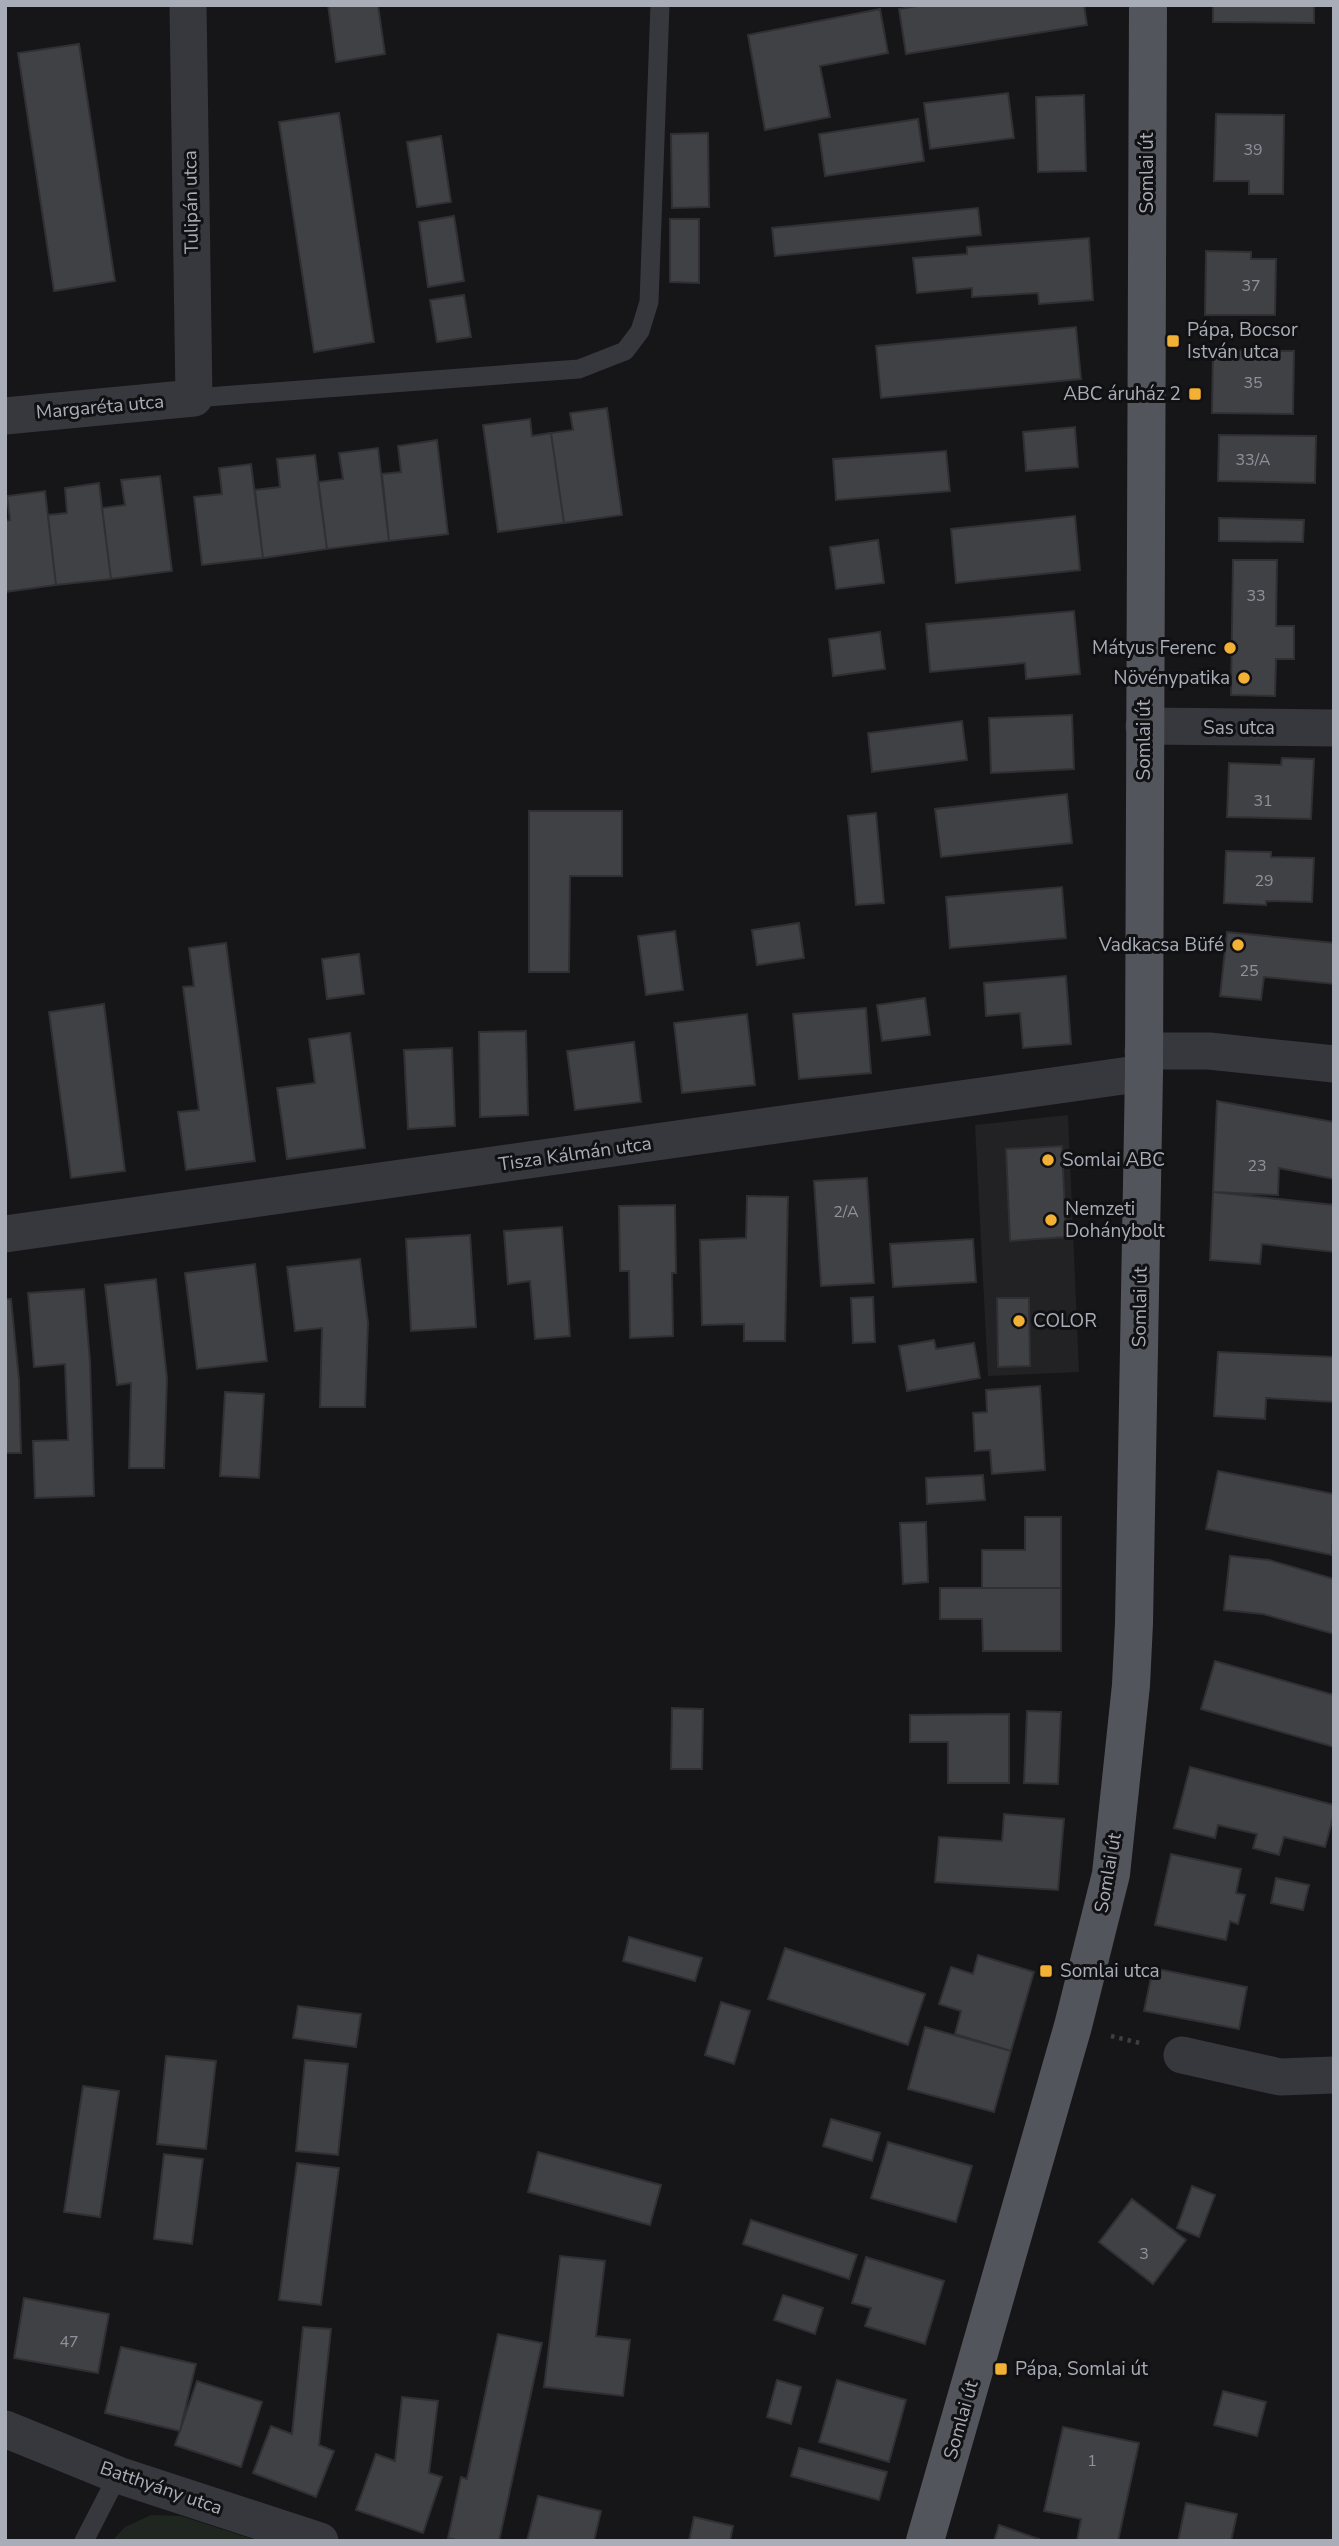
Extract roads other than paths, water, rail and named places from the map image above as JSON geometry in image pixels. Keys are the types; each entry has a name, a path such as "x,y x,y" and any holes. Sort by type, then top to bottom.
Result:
{"main road":[{"name":"Somlai út","path":"925,2541 1073,2026 1111,1874 1131,1685 1144,1062 1148,5"}],"street":[{"name":"Tulipán utca","path":"188,5 194,398"},
{"name":"Margaréta utca","path":"5,416 194,398"},
{"name":"Sas utca","path":"1144,726 1334,728"},
{"name":"Tisza Kálmán utca","path":"5,1234 1209,1051 1334,1064"},
{"path":"1182,2054 1280,2077 1334,2075"},
{"name":"Batthyány utca","path":"5,2429 118,2475 320,2541"}],"lane":[{"path":"194,398 579,369 625,351 640,331 649,302 660,5"},
{"path":"84,2541 118,2475"}],"place":[{"name":"Pápa, Bocsor István utca","path":"1173,341"},
{"name":"ABC áruház 2","path":"1195,394"},
{"name":"Mátyus Ferenc","path":"1230,648"},
{"name":"Növénypatika","path":"1244,678"},
{"name":"Vadkacsa Büfé","path":"1238,945"},
{"name":"Somlai ABC","path":"1048,1160"},
{"name":"Nemzeti Dohánybolt","path":"1051,1220"},
{"name":"COLOR","path":"1019,1321"},
{"name":"Somlai utca","path":"1046,1971"},
{"name":"Pápa, Somlai út","path":"1001,2369"}]}
